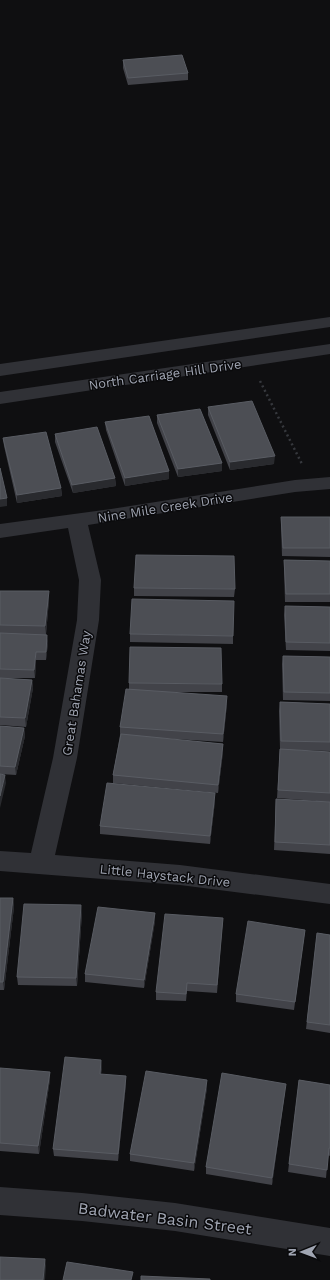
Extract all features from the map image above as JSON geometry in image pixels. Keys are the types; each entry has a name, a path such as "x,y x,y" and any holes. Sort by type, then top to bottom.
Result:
{"street":[{"name":"North Carriage Hill Drive","path":"0,370 330,322"},
{"name":"North Carriage Hill Drive","path":"0,398 330,349"},
{"name":"Nine Mile Creek Drive","path":"0,531 295,486 330,483"},
{"name":"Great Bahamas Way","path":"41,864 65,758 88,620 90,580 77,520"},
{"name":"Little Haystack Drive","path":"0,861 180,875 330,894"},
{"name":"Badwater Basin Street","path":"0,1201 175,1217 330,1242"}],"path":[{"path":"260,379 304,468"}],"building":[{"path":"182,55 188,73 128,78 123,60"},
{"path":"252,401 275,456 230,462 208,407"},
{"path":"200,409 222,463 178,469 157,415"},
{"path":"149,416 169,471 125,478 105,422"},
{"path":"97,427 115,478 72,485 55,434"},
{"path":"46,432 61,488 17,495 3,438"},
{"path":"0,468 7,498 0,499"},
{"path":"281,517 330,517 330,548 283,548"},
{"path":"136,555 234,556 235,589 134,588"},
{"path":"284,560 330,561 330,594 286,594"},
{"path":"0,591 49,591 45,626 0,625"},
{"path":"132,599 234,601 233,636 130,634"},
{"path":"285,606 330,607 330,643 286,642"},
{"path":"0,633 47,635 46,652 36,652 34,670 0,669"},
{"path":"130,647 221,648 222,684 129,683"},
{"path":"283,656 330,657 330,693 284,692"},
{"path":"0,678 32,680 25,718 0,717"},
{"path":"126,689 227,696 223,734 120,727"},
{"path":"280,702 330,704 330,742 281,741"},
{"path":"0,726 24,728 15,767 0,766"},
{"path":"121,734 223,744 218,785 113,775"},
{"path":"280,749 330,752 330,793 278,790"},
{"path":"0,774 5,775 0,796"},
{"path":"107,783 215,793 210,836 100,826"},
{"path":"276,799 330,802 330,845 275,842"},
{"path":"0,898 13,898 3,982 0,982"},
{"path":"24,904 81,905 76,978 17,977"},
{"path":"98,907 155,913 144,980 85,974"},
{"path":"165,914 223,918 217,985 187,983 186,994 156,992"},
{"path":"248,921 305,930 295,1002 236,994"},
{"path":"317,933 330,935 330,1025 307,1022"},
{"path":"65,1057 101,1060 100,1074 126,1076 118,1154 53,1149"},
{"path":"0,1068 50,1072 38,1146 0,1143"},
{"path":"146,1071 207,1080 194,1163 130,1154"},
{"path":"222,1073 286,1084 272,1178 206,1167"},
{"path":"299,1080 330,1085 330,1148 327,1170 289,1164"},
{"path":"0,1257 45,1259 43,1280 0,1280"},
{"path":"67,1262 133,1272 131,1280 63,1280"},
{"path":"141,1276 210,1279 210,1280 141,1280"}]}
